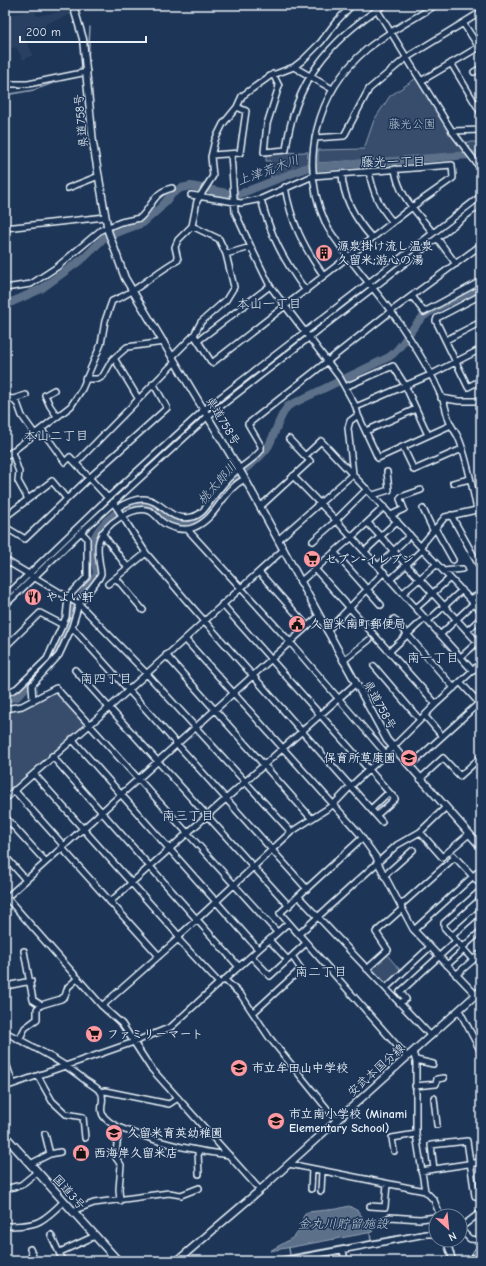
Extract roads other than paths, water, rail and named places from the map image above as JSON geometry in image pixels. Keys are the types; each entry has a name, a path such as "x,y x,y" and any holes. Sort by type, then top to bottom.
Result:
{"highway":[{"name":"国道3号","path":"5,1136 63,1202 118,1261"}],"main road":[{"name":"県道758号","path":"73,5 83,39 93,143 107,229 119,264 133,292 245,479 355,684 392,748 481,847"},
{"name":"安武本国分線","path":"177,1261 260,1190 481,990"}],"street":[{"path":"5,456 71,406 82,389 101,344 108,307 112,301 133,292 161,269 178,260 174,247 178,240 192,226 200,196 213,176 212,155 215,140 223,124 237,107 242,96 259,82 274,74 294,67 312,52 352,5"},
{"path":"274,74 279,86 267,124 264,152 286,150 294,109 310,76 324,57 351,28 376,7 384,5"},
{"path":"391,579 422,547 434,529 445,517 479,509 459,439 451,425 430,374 399,323 368,284 326,225 317,201 313,176 315,138 323,106 332,89 348,67 367,49 436,5"},
{"path":"376,7 452,131 481,169"},
{"path":"315,138 344,136 369,89 406,58 481,12"},
{"path":"421,81 451,63 480,49 463,23"},
{"path":"451,63 481,113"},
{"path":"294,67 332,89"},
{"path":"474,72 481,68"},
{"path":"5,84 28,84 87,72"},
{"path":"212,155 240,153 246,110 237,107"},
{"path":"452,131 481,130"},
{"path":"231,154 234,201 237,216 251,247 270,286 340,378 356,407 358,415 378,458 451,425"},
{"path":"191,195 234,201 261,199 285,187 313,176 452,165 453,178 392,222 306,291 212,363 199,340 194,335"},
{"path":"395,170 396,180 402,194 456,264"},
{"path":"369,172 374,195 385,214 392,222"},
{"path":"342,174 345,192 354,216 372,238"},
{"path":"68,188 99,176"},
{"path":"285,187 288,208 295,227 305,247 324,276"},
{"path":"5,288 31,284 38,280 95,235 107,229 140,218 157,195 164,190 172,188"},
{"path":"5,597 108,498 204,410 307,334 373,289 481,196"},
{"path":"261,199 266,221 286,265 306,291"},
{"path":"5,605 113,502 208,416 368,284 481,204"},
{"path":"5,228 105,217"},
{"path":"77,462 153,383 194,335 202,322 226,300 234,287 224,246 216,236 192,226"},
{"path":"117,508 133,500 143,499 153,500 162,505 174,516 193,517 202,512 214,495 239,469 261,450 262,446 248,424 390,312 481,245"},
{"path":"226,254 251,247"},
{"path":"412,296 424,312 480,283"},
{"path":"199,340 270,286"},
{"path":"481,295 437,318 436,320 468,387 480,380 481,388"},
{"path":"446,340 481,322"},
{"path":"85,379 98,379 103,376 114,358 127,347 164,342"},
{"path":"356,407 456,362 481,349"},
{"path":"114,358 138,398"},
{"path":"345,387 393,366 405,385 428,435"},
{"path":"5,526 25,540 67,499 167,408 153,383"},
{"path":"54,390 45,395 57,416"},
{"path":"5,394 7,398 13,399 26,395"},
{"path":"441,398 459,401 481,401"},
{"path":"13,399 18,405 22,416 35,434"},
{"path":"366,431 416,409"},
{"path":"353,474 348,428 350,421 358,415"},
{"path":"41,429 65,462 70,457 77,462 108,498"},
{"path":"260,507 310,461 289,439"},
{"path":"305,456 321,441 481,611"},
{"path":"403,447 414,470 462,449"},
{"path":"12,452 19,472 18,481 28,499"},
{"path":"373,495 389,490 387,472"},
{"path":"278,540 321,504 353,474"},
{"path":"293,476 337,520 473,671"},
{"path":"33,701 32,685 59,655 72,627 79,604 100,578 101,574 97,547 105,528 138,509 144,509 151,511 162,522 170,526 188,530 195,528 208,520 236,484 245,479"},
{"path":"453,483 470,479"},
{"path":"5,517 52,481 67,499"},
{"path":"314,541 367,489"},
{"path":"391,515 404,509 400,499 401,497 421,490"},
{"path":"113,502 146,553 252,677 382,822"},
{"path":"300,582 368,523 384,507"},
{"path":"424,509 452,560"},
{"path":"451,515 481,569"},
{"path":"365,551 397,521"},
{"path":"368,523 480,643 461,657"},
{"path":"188,530 290,642 386,754"},
{"path":"5,694 17,688 47,658 63,625 70,598 87,577 87,538 81,532"},
{"path":"102,533 128,568"},
{"path":"378,566 410,535"},
{"path":"5,798 110,707 283,550"},
{"path":"334,552 381,605"},
{"path":"108,584 146,553"},
{"path":"5,560 79,604 146,673 291,832"},
{"path":"403,593 437,564"},
{"path":"315,569 436,704"},
{"path":"444,571 462,569"},
{"path":"259,572 307,626"},
{"path":"327,632 366,589 384,572"},
{"path":"116,578 143,610"},
{"path":"416,608 450,578"},
{"path":"390,651 407,634 444,606 462,590"},
{"path":"440,635 457,620 472,601 481,594"},
{"path":"222,604 395,799 377,816"},
{"path":"5,647 40,613 63,625"},
{"path":"260,1190 150,1067 122,1024 102,1006 6,898 319,616"},
{"path":"468,631 481,618"},
{"path":"394,619 454,688"},
{"path":"72,627 306,889"},
{"path":"185,639 362,838 376,857 384,876 414,930 476,995"},
{"path":"343,661 369,640"},
{"path":"166,655 312,818"},
{"path":"102,1006 159,956 272,852 291,832 333,805 436,704 461,683 481,663"},
{"path":"374,666 422,718 442,736"},
{"path":"75,670 289,906"},
{"path":"414,762 480,704 461,683"},
{"path":"110,902 355,684"},
{"path":"5,708 22,706 56,688 277,932"},
{"path":"72,739 258,949"},
{"path":"52,756 239,967"},
{"path":"420,779 443,758 460,776 481,757"},
{"path":"34,774 219,983"},
{"path":"14,790 110,902 159,956"},
{"path":"371,809 389,792"},
{"path":"299,934 397,845 420,832 445,808"},
{"path":"5,817 46,862"},
{"path":"420,832 442,856 469,834"},
{"path":"362,838 280,913 407,1057"},
{"path":"384,876 413,850"},
{"path":"449,851 481,885"},
{"path":"5,856 26,880"},
{"path":"367,969 388,950 376,932 455,857"},
{"path":"414,930 481,869"},
{"path":"473,960 444,927 444,923 481,890"},
{"path":"299,897 431,1036"},
{"path":"452,936 481,910"},
{"path":"5,1087 134,1042 171,1027 288,923"},
{"path":"447,965 481,931"},
{"path":"253,1013 301,969 269,940"},
{"path":"400,1003 406,998 400,992 456,941"},
{"path":"251,956 270,976 306,943"},
{"path":"386,988 430,947"},
{"path":"24,951 34,1000 41,1005"},
{"path":"456,975 481,952"},
{"path":"19,1040 25,1028 37,1019 36,1009 41,1005 61,1000 65,996 68,987 78,978"},
{"path":"6,986 31,980"},
{"path":"225,980 241,995 269,1037 337,1121"},
{"path":"459,1010 480,1049"},
{"path":"5,1032 67,1066 101,1092 103,1098 101,1112 103,1116 119,1128 166,1145 198,1152 229,1155"},
{"path":"413,1052 416,1060 416,1134 425,1192"},
{"path":"5,1060 14,1084"},
{"path":"416,1060 433,1064"},
{"path":"38,1076 52,1101 66,1114 83,1117 85,1138"},
{"path":"415,1086 436,1084 437,1079 444,1078"},
{"path":"101,1092 105,1090 169,1104 178,1098"},
{"path":"434,1098 437,1125"},
{"path":"119,1128 116,1158 121,1165 119,1189 120,1201"},
{"path":"46,1134 50,1154"},
{"path":"394,1151 392,1138 416,1134"},
{"path":"434,1169 432,1145 467,1141 474,1196 481,1197"},
{"path":"30,1164 50,1154 60,1152"},
{"path":"198,1152 199,1174"},
{"path":"422,1171 481,1162"},
{"path":"289,1164 425,1192 434,1200 437,1208"},
{"path":"308,1183 311,1168"},
{"path":"311,1168 311,1189"},
{"path":"321,1191 322,1171"},
{"path":"5,1189 21,1186 37,1172"},
{"path":"370,1206 385,1207 387,1184"},
{"path":"72,1211 94,1203 120,1201 169,1193 181,1195 200,1188"},
{"path":"5,1226 28,1226 46,1219 63,1202"},
{"path":"468,1223 481,1212"},
{"path":"376,1224 390,1217 420,1219 428,1218"},
{"path":"282,1261 428,1234"},
{"path":"51,1235 63,1261"},
{"path":"60,1252 95,1236"},
{"path":"468,1237 470,1239 481,1240"},
{"path":"449,1248 453,1261"},
{"path":"30,1249 35,1261"},
{"path":"343,1250 345,1261"}],"water":[{"name":"金丸川貯留施設","path":"349,1206 358,1211 373,1232 270,1251 297,1234 302,1224 303,1217 307,1212 337,1209"}],"waterway":[{"path":"88,64 90,27"},
{"path":"71,74 83,67"},
{"path":"5,95 34,90 61,80"},
{"name":"上津荒木川","path":"5,305 41,289 85,257 105,237 143,223 160,208 172,194 181,188 191,186 237,195 306,168 481,154"},
{"name":"桃太郎川","path":"5,699 17,697 57,652 74,607 97,574 93,555 93,543 96,535 100,528 115,514 123,509 141,504 156,508 179,524 186,525 203,518 214,507 228,484 264,453 271,442 288,406 389,357 399,348 423,317 443,305 481,287"},
{"path":"267,1261 274,1258 428,1231"},
{"path":"370,1233 371,1241"},
{"path":"289,1248 290,1255"}],"railway":[{"path":"468,1261 481,1242"}],"place":[{"name":"源泉掛け流し温泉 久留米;游心の湯","path":"324,253"},
{"name":"セブン-イレブン","path":"312,559"},
{"name":"やよい軒","path":"33,597"},
{"name":"久留米南町郵便局","path":"297,624"},
{"name":"保育所草康園","path":"409,758"},
{"name":"ファミリーマート","path":"94,1034"},
{"name":"市立牟田山中学校","path":"239,1068"},
{"name":"市立南小学校 (Minami Elementary School)","path":"276,1121"},
{"name":"久留米育英幼稚園","path":"114,1133"},
{"name":"西海岸久留米店","path":"81,1153"}],"district":[{"name":"藤光一丁目","path":"393,161"},
{"name":"本山一丁目","path":"269,303"},
{"name":"本山二丁目","path":"56,435"},
{"name":"南一丁目","path":"433,657"},
{"name":"南四丁目","path":"106,678"},
{"name":"南三丁目","path":"188,815"},
{"name":"南二丁目","path":"321,971"}],"park label":[{"name":"藤光公園","path":"412,124"}]}
